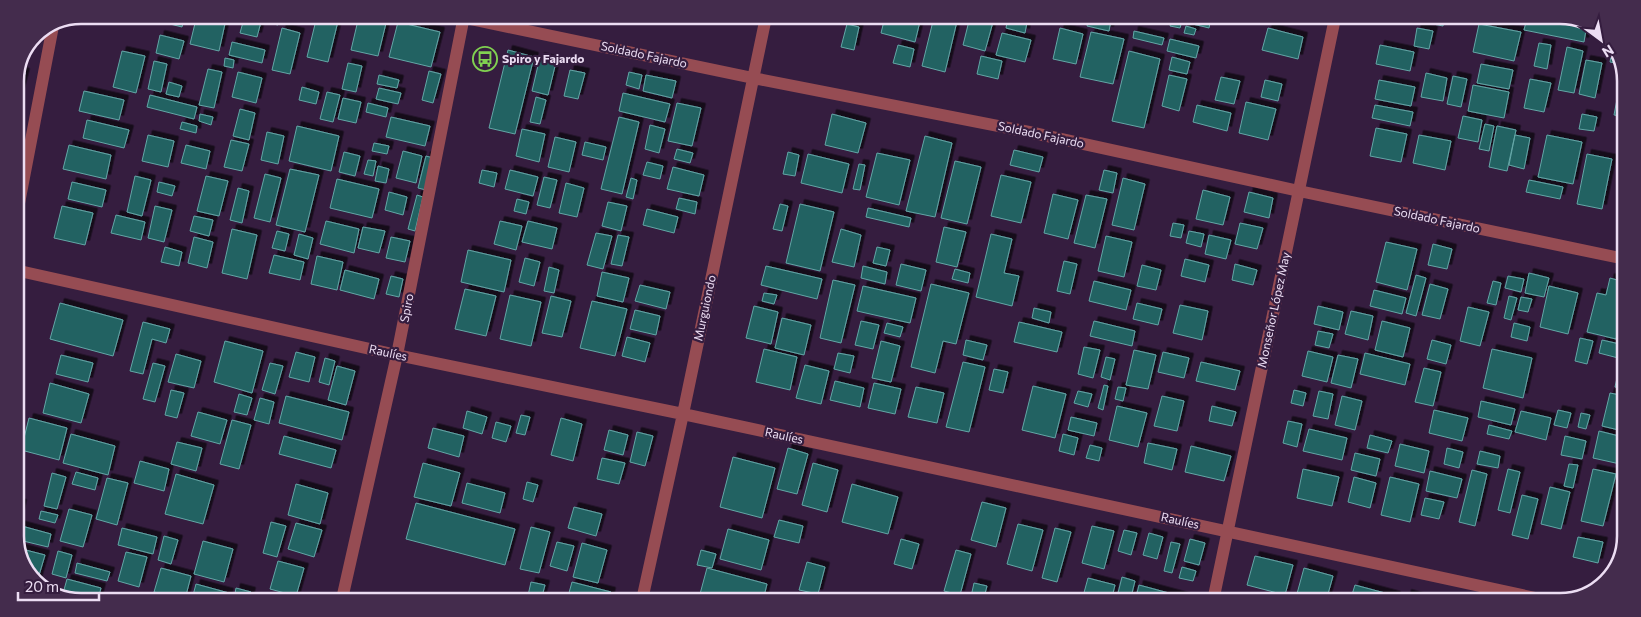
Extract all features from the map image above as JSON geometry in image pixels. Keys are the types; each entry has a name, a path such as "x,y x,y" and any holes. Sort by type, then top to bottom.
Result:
{"street":[{"name":"Spiro","path":"343,593 397,356 459,24"},
{"name":"Soldado Fajardo","path":"499,24 753,78 1029,132 1617,258"},
{"name":"Murguiondo","path":"644,593 765,24"},
{"name":"Monseñor López May","path":"1215,593 1334,24"},
{"path":"24,177 52,32"},
{"name":"Raulíes","path":"24,272 397,356 683,414 1513,593"}],"building":[{"path":"170,24 183,24 182,27"},
{"path":"195,24 225,24 219,51 190,44"},
{"path":"242,24 260,24 257,37 240,33"},
{"path":"315,24 337,24 328,62 307,57"},
{"path":"357,24 386,24 378,56 351,50"},
{"path":"397,24 406,24 440,32 431,67 389,57"},
{"path":"847,24 859,27 854,50 841,47"},
{"path":"883,24 919,24 915,42 881,33"},
{"path":"932,24 956,24 945,72 922,66"},
{"path":"968,24 992,24 985,51 963,45"},
{"path":"1007,24 1027,24 1025,33 1006,28"},
{"path":"1087,24 1110,24 1109,31 1087,26"},
{"path":"1170,24 1181,24 1180,28 1170,26"},
{"path":"1193,24 1210,24 1209,28"},
{"path":"1479,24 1521,32 1514,61 1473,52"},
{"path":"1526,24 1568,24 1586,31 1584,42 1524,30"},
{"path":"1186,26 1196,29 1194,35 1184,33"},
{"path":"282,28 300,33 290,74 272,70"},
{"path":"1060,28 1083,34 1076,64 1053,59"},
{"path":"1268,28 1303,37 1298,59 1262,50"},
{"path":"1417,28 1433,31 1429,49 1414,46"},
{"path":"1134,31 1164,38 1162,45 1133,38"},
{"path":"1091,32 1124,39 1113,84 1080,77"},
{"path":"1002,33 1031,40 1025,62 996,55"},
{"path":"160,35 184,41 179,59 156,53"},
{"path":"1170,39 1199,46 1196,58 1167,51"},
{"path":"232,42 265,50 262,63 229,55"},
{"path":"1539,43 1551,45 1547,69 1534,66"},
{"path":"898,45 914,49 910,67 893,63"},
{"path":"1380,45 1414,52 1410,71 1376,64"},
{"path":"1567,47 1583,51 1574,93 1558,90"},
{"path":"508,50 534,57 515,134 489,128"},
{"path":"122,51 145,56 136,93 113,87"},
{"path":"1129,51 1160,59 1144,128 1112,121"},
{"path":"1611,55 1614,63 1610,62"},
{"path":"981,56 1002,61 998,79 977,74"},
{"path":"540,57 556,62 548,95 532,91"},
{"path":"1172,57 1190,62 1187,74 1169,70"},
{"path":"225,58 234,60 233,68 224,66"},
{"path":"1586,60 1602,63 1595,98 1579,94"},
{"path":"154,61 167,64 161,92 148,89"},
{"path":"348,63 362,66 356,92 342,89"},
{"path":"1481,64 1513,70 1509,89 1477,83"},
{"path":"208,69 222,72 214,108 199,105"},
{"path":"570,70 585,73 578,99 564,96"},
{"path":"429,71 441,74 433,103 422,100"},
{"path":"238,72 262,78 256,103 232,97"},
{"path":"629,72 642,75 639,89 626,85"},
{"path":"1426,73 1447,78 1443,101 1421,97"},
{"path":"379,75 399,80 397,88 377,84"},
{"path":"646,75 676,81 672,98 643,91"},
{"path":"1169,75 1187,79 1179,111 1162,106"},
{"path":"1453,76 1467,79 1461,107 1447,104"},
{"path":"1221,77 1240,81 1234,104 1215,100"},
{"path":"1530,79 1551,83 1544,112 1524,108"},
{"path":"1265,80 1282,84 1278,101 1261,97"},
{"path":"1379,80 1415,87 1411,106 1375,99"},
{"path":"169,82 182,86 179,97 166,94"},
{"path":"1473,85 1509,92 1504,118 1468,111"},
{"path":"302,87 319,92 316,104 299,100"},
{"path":"379,88 401,93 398,104 376,99"},
{"path":"84,91 124,100 119,120 79,111"},
{"path":"327,92 340,95 333,122 320,119"},
{"path":"623,93 670,104 665,122 619,111"},
{"path":"150,95 197,107 194,119 147,107"},
{"path":"536,97 546,100 540,124 530,122"},
{"path":"343,98 361,102 356,123 338,119"},
{"path":"1617,99 1617,116 1614,115"},
{"path":"1246,102 1276,109 1268,140 1239,133"},
{"path":"368,103 388,108 386,117 366,112"},
{"path":"677,103 701,108 692,146 668,141"},
{"path":"1197,105 1231,113 1227,131 1193,122"},
{"path":"1375,105 1413,112 1410,126 1372,118"},
{"path":"240,109 255,113 249,140 233,136"},
{"path":"200,114 213,117 211,125 199,121"},
{"path":"832,114 866,123 858,153 825,145"},
{"path":"1582,114 1597,117 1594,131 1579,129"},
{"path":"1463,116 1482,120 1478,142 1458,138"},
{"path":"391,117 430,126 425,146 386,137"},
{"path":"619,117 639,122 622,194 601,189"},
{"path":"87,120 129,130 124,148 83,138"},
{"path":"182,122 197,126 196,133 180,129"},
{"path":"1485,124 1494,126 1489,151 1479,149"},
{"path":"650,125 665,129 659,153 645,149"},
{"path":"297,126 339,136 331,171 289,161"},
{"path":"1497,126 1516,130 1507,171 1489,167"},
{"path":"1376,128 1407,134 1401,162 1370,156"},
{"path":"522,129 545,134 539,162 516,156"},
{"path":"267,132 284,136 278,164 261,160"},
{"path":"148,135 174,141 168,167 142,161"},
{"path":"1419,135 1451,141 1445,170 1413,163"},
{"path":"1515,135 1530,138 1524,169 1509,165"},
{"path":"1547,135 1582,142 1573,184 1538,177"},
{"path":"925,136 952,143 935,217 906,211"},
{"path":"555,137 576,142 569,172 548,167"},
{"path":"231,140 249,144 242,171 224,167"},
{"path":"585,142 606,147 603,160 582,155"},
{"path":"374,143 389,146 387,154 372,151"},
{"path":"69,145 111,155 106,179 63,169"},
{"path":"186,145 210,151 206,169 181,163"},
{"path":"677,149 693,153 690,163 674,159"},
{"path":"1014,150 1043,157 1039,172 1010,165"},
{"path":"403,151 422,156 416,183 396,178"},
{"path":"344,152 360,156 355,176 339,172"},
{"path":"788,152 799,155 795,176 783,174"},
{"path":"877,153 910,160 899,205 866,197"},
{"path":"808,154 849,164 842,193 801,183"},
{"path":"1587,154 1612,159 1602,209 1577,204"},
{"path":"426,156 433,158 426,190 418,188"},
{"path":"368,160 376,161 373,176 364,174"},
{"path":"955,161 981,167 967,224 941,218"},
{"path":"647,162 663,166 660,179 643,175"},
{"path":"859,164 865,165 860,190 853,189"},
{"path":"378,166 389,169 386,183 375,181"},
{"path":"673,167 704,175 699,196 667,189"},
{"path":"290,169 319,175 305,232 276,225"},
{"path":"482,170 497,173 494,187 479,183"},
{"path":"510,170 538,177 533,196 505,189"},
{"path":"1104,170 1117,173 1113,193 1099,190"},
{"path":"265,174 281,178 270,222 254,218"},
{"path":"1001,175 1031,182 1021,223 991,216"},
{"path":"135,176 151,180 142,216 127,212"},
{"path":"206,176 228,181 219,216 197,211"},
{"path":"544,177 557,180 550,208 537,205"},
{"path":"631,178 637,180 633,199 626,197"},
{"path":"1123,178 1145,184 1134,230 1112,225"},
{"path":"337,179 379,189 372,218 330,208"},
{"path":"1529,180 1563,187 1560,199 1526,192"},
{"path":"72,182 106,190 102,207 68,199"},
{"path":"159,182 175,186 172,196 157,192"},
{"path":"566,183 584,188 577,217 559,213"},
{"path":"238,188 249,191 242,223 230,220"},
{"path":"1203,190 1230,197 1223,225 1196,219"},
{"path":"389,192 407,197 403,215 385,210"},
{"path":"1249,192 1273,198 1269,218 1244,212"},
{"path":"1053,194 1078,200 1068,239 1044,233"},
{"path":"417,195 423,197 415,231 408,229"},
{"path":"1086,195 1107,199 1095,248 1074,243"},
{"path":"679,198 697,202 695,214 676,209"},
{"path":"517,199 529,202 526,214 514,211"},
{"path":"608,202 627,206 621,231 602,226"},
{"path":"780,204 788,206 782,231 773,229"},
{"path":"800,204 834,212 820,271 786,263"},
{"path":"62,206 93,213 85,245 54,238"},
{"path":"155,206 172,210 164,242 148,238"},
{"path":"868,208 911,218 909,227 866,217"},
{"path":"647,209 678,217 674,233 643,225"},
{"path":"116,215 145,222 141,240 111,233"},
{"path":"194,216 213,220 209,236 190,231"},
{"path":"326,221 359,229 354,253 320,244"},
{"path":"500,221 522,226 516,250 494,244"},
{"path":"528,221 557,228 552,249 522,242"},
{"path":"1173,223 1184,225 1181,238 1170,236"},
{"path":"1240,223 1263,228 1257,249 1235,244"},
{"path":"363,227 385,231 379,253 358,248"},
{"path":"944,227 966,232 957,267 936,262"},
{"path":"232,229 257,235 247,279 222,273"},
{"path":"841,229 861,235 854,267 832,262"},
{"path":"277,231 289,234 285,251 272,248"},
{"path":"1189,231 1204,234 1201,247 1186,243"},
{"path":"596,233 612,236 603,269 587,265"},
{"path":"299,234 313,238 308,259 294,255"},
{"path":"991,234 1012,239 1004,273 1019,276 1012,306 976,297"},
{"path":"618,235 629,237 622,266 611,264"},
{"path":"1209,235 1231,240 1226,259 1205,254"},
{"path":"1106,236 1132,242 1124,277 1098,271"},
{"path":"194,237 213,242 207,268 188,263"},
{"path":"391,237 410,241 405,262 386,258"},
{"path":"1386,242 1417,249 1407,290 1376,282"},
{"path":"1433,244 1452,249 1447,269 1428,265"},
{"path":"165,247 182,252 179,266 161,262"},
{"path":"877,247 890,250 886,266 873,263"},
{"path":"468,250 511,260 504,292 461,282"},
{"path":"274,255 304,262 300,280 269,273"},
{"path":"317,256 343,262 337,290 311,284"},
{"path":"525,258 540,262 534,286 519,282"},
{"path":"1185,259 1209,265 1205,282 1181,276"},
{"path":"1064,261 1077,264 1070,294 1057,291"},
{"path":"901,264 926,270 921,291 896,285"},
{"path":"1235,264 1257,270 1253,285 1232,280"},
{"path":"1142,265 1161,270 1156,290 1137,286"},
{"path":"766,266 822,279 817,299 761,285"},
{"path":"863,266 887,272 885,284 861,278"},
{"path":"549,267 559,270 554,293 544,291"},
{"path":"955,269 970,273 968,283 952,279"},
{"path":"345,270 379,279 374,299 340,290"},
{"path":"602,272 629,278 623,302 597,296"},
{"path":"1529,273 1549,278 1544,297 1525,293"},
{"path":"1416,275 1426,278 1416,316 1406,313"},
{"path":"391,276 403,279 399,297 386,294"},
{"path":"1508,276 1524,279 1521,292 1505,288"},
{"path":"1610,278 1617,280 1616,339 1587,332 1597,293 1606,295"},
{"path":"833,280 855,285 841,343 820,338"},
{"path":"1094,281 1131,290 1126,310 1089,301"},
{"path":"1493,281 1501,283 1496,305 1487,303"},
{"path":"931,284 969,293 956,344 943,341 935,373 911,367"},
{"path":"1430,284 1448,289 1440,319 1422,315"},
{"path":"640,285 670,292 666,309 635,301"},
{"path":"863,286 916,298 910,323 857,311"},
{"path":"1549,286 1578,293 1568,334 1540,327"},
{"path":"465,289 496,296 486,336 455,329"},
{"path":"1374,290 1406,298 1402,314 1370,306"},
{"path":"764,293 777,295 774,304 762,301"},
{"path":"510,295 541,302 531,346 500,339"},
{"path":"551,296 571,301 562,337 542,333"},
{"path":"1509,296 1517,298 1511,320 1504,318"},
{"path":"1521,297 1532,299 1528,312 1518,310"},
{"path":"592,301 627,309 615,356 580,348"},
{"path":"60,303 123,320 113,356 50,339"},
{"path":"1137,303 1162,309 1158,325 1133,319"},
{"path":"1180,305 1208,311 1202,340 1173,333"},
{"path":"754,306 778,312 771,344 746,338"},
{"path":"1318,306 1343,312 1339,330 1314,324"},
{"path":"1468,307 1489,312 1480,346 1460,341"},
{"path":"1034,308 1051,312 1049,323 1032,318"},
{"path":"635,310 660,316 656,335 630,329"},
{"path":"1351,311 1373,316 1368,340 1345,334"},
{"path":"782,318 811,325 804,355 775,348"},
{"path":"861,321 879,325 873,349 855,345"},
{"path":"1094,321 1135,331 1132,346 1090,336"},
{"path":"1382,321 1410,328 1403,357 1375,350"},
{"path":"143,322 170,329 166,343 152,339 143,374 130,371"},
{"path":"1019,322 1062,332 1057,352 1014,342"},
{"path":"887,323 903,327 900,337 884,333"},
{"path":"1514,323 1530,327 1527,341 1511,337"},
{"path":"1318,331 1333,334 1329,348 1315,345"},
{"path":"627,337 650,343 645,362 622,356"},
{"path":"1580,338 1593,341 1587,364 1575,361"},
{"path":"966,340 987,345 983,360 963,355"},
{"path":"1432,340 1451,345 1446,364 1427,359"},
{"path":"1602,340 1617,343 1617,358 1599,353"},
{"path":"225,341 263,351 252,393 214,382"},
{"path":"881,341 900,346 891,382 872,378"},
{"path":"1084,347 1100,350 1093,378 1078,374"},
{"path":"764,349 797,357 790,390 756,382"},
{"path":"1492,349 1532,358 1523,398 1483,388"},
{"path":"1134,350 1156,355 1148,389 1126,385"},
{"path":"1308,351 1333,357 1327,382 1302,376"},
{"path":"296,352 315,357 309,382 289,377"},
{"path":"1163,352 1189,358 1184,378 1158,372"},
{"path":"838,353 854,356 850,373 834,369"},
{"path":"1365,353 1410,364 1405,385 1360,374"},
{"path":"176,354 201,361 194,388 168,382"},
{"path":"61,355 93,363 88,382 56,374"},
{"path":"1338,355 1358,359 1351,388 1331,383"},
{"path":"1106,357 1115,359 1110,380 1101,377"},
{"path":"325,358 335,361 329,385 319,382"},
{"path":"963,362 985,367 969,432 946,427"},
{"path":"1201,362 1240,371 1235,390 1196,381"},
{"path":"153,363 165,366 155,402 143,399"},
{"path":"270,363 283,366 275,394 262,390"},
{"path":"805,365 829,371 821,404 796,398"},
{"path":"337,366 355,371 346,405 328,400"},
{"path":"1424,368 1441,372 1433,406 1415,402"},
{"path":"994,369 1008,372 1003,393 989,390"},
{"path":"835,381 864,388 860,407 830,400"},
{"path":"50,383 89,394 81,423 43,413"},
{"path":"874,383 901,389 895,414 868,408"},
{"path":"1104,385 1108,386 1103,410 1098,408"},
{"path":"1033,386 1066,394 1055,438 1022,430"},
{"path":"916,387 944,393 937,423 908,417"},
{"path":"1118,387 1126,388 1123,401 1115,399"},
{"path":"171,390 184,393 177,418 165,415"},
{"path":"1294,390 1306,393 1303,406 1291,403"},
{"path":"1078,391 1092,394 1088,407 1074,403"},
{"path":"1319,391 1333,394 1328,419 1313,416"},
{"path":"1610,393 1617,394 1617,430 1602,426"},
{"path":"239,394 252,398 247,415 234,412"},
{"path":"286,396 349,412 342,440 279,423"},
{"path":"1162,396 1184,401 1177,431 1154,426"},
{"path":"1342,396 1362,401 1355,430 1335,425"},
{"path":"260,398 274,402 269,424 254,420"},
{"path":"1481,401 1515,409 1511,425 1478,417"},
{"path":"1117,406 1147,413 1138,447 1109,440"},
{"path":"1212,406 1236,412 1232,426 1209,421"},
{"path":"1434,410 1468,418 1462,441 1429,433"},
{"path":"1558,410 1571,413 1567,428 1554,425"},
{"path":"467,411 487,417 482,434 463,428"},
{"path":"1521,411 1551,418 1546,440 1515,432"},
{"path":"198,412 227,420 220,444 191,436"},
{"path":"1581,413 1590,415 1586,429 1578,427"},
{"path":"521,415 530,417 525,435 516,433"},
{"path":"1071,417 1097,423 1094,436 1068,430"},
{"path":"29,418 67,428 59,460 24,451 24,438"},
{"path":"561,418 582,424 573,461 551,455"},
{"path":"232,420 251,425 239,469 220,464"},
{"path":"1288,421 1302,424 1297,447 1283,443"},
{"path":"496,422 511,426 506,442 492,438"},
{"path":"1489,425 1512,431 1509,439 1487,434"},
{"path":"433,428 464,436 459,457 428,448"},
{"path":"1309,429 1347,438 1342,460 1303,451"},
{"path":"609,430 628,435 623,455 604,450"},
{"path":"1599,431 1617,436 1617,463 1593,458"},
{"path":"637,432 653,436 645,466 630,462"},
{"path":"71,434 115,446 108,475 63,463"},
{"path":"1063,434 1078,438 1074,455 1059,451"},
{"path":"1370,435 1392,441 1388,453 1367,448"},
{"path":"284,436 336,450 331,468 279,454"},
{"path":"1565,436 1586,441 1582,459 1561,455"},
{"path":"177,442 202,448 196,471 171,464"},
{"path":"1148,443 1177,449 1172,470 1144,463"},
{"path":"1400,444 1429,451 1424,473 1395,466"},
{"path":"1090,445 1102,448 1099,461 1086,458"},
{"path":"1191,446 1231,456 1224,481 1185,472"},
{"path":"788,448 808,454 797,494 777,489"},
{"path":"1447,448 1463,452 1459,468 1444,464"},
{"path":"1480,451 1500,456 1498,468 1477,464"},
{"path":"1355,453 1380,459 1376,476 1351,470"},
{"path":"733,457 775,468 762,518 720,507"},
{"path":"602,458 625,463 619,484 597,479"},
{"path":"140,461 169,469 164,491 134,483"},
{"path":"423,463 460,473 451,506 414,497"},
{"path":"813,463 838,470 827,512 802,505"},
{"path":"1569,464 1578,465 1573,488 1564,486"},
{"path":"1303,469 1339,477 1332,506 1297,498"},
{"path":"1508,469 1520,472 1510,513 1498,510"},
{"path":"1593,469 1616,474 1603,526 1581,521"},
{"path":"1472,470 1487,474 1475,526 1459,522"},
{"path":"1430,471 1462,479 1457,498 1426,491"},
{"path":"76,472 98,478 95,490 72,484"},
{"path":"52,473 66,477 57,509 44,506"},
{"path":"176,474 214,485 203,524 165,514"},
{"path":"1354,477 1376,483 1370,508 1348,502"},
{"path":"1390,477 1419,484 1410,522 1381,515"},
{"path":"107,478 128,483 117,525 96,519"},
{"path":"527,482 538,485 533,502 523,499"},
{"path":"467,483 505,493 500,513 462,503"},
{"path":"296,484 328,493 320,524 288,515"},
{"path":"852,484 898,497 888,534 842,522"},
{"path":"1550,487 1570,492 1561,529 1541,524"},
{"path":"1522,495 1538,499 1528,539 1512,535"},
{"path":"1425,498 1444,502 1439,519 1421,515"},
{"path":"982,502 1006,508 996,547 971,540"},
{"path":"416,503 515,529 505,565 406,539"},
{"path":"574,507 602,514 596,536 568,528"},
{"path":"69,509 92,515 83,547 60,541"},
{"path":"41,511 58,515 55,523 39,519"},
{"path":"779,520 803,526 799,543 774,537"},
{"path":"271,522 286,526 277,557 263,553"},
{"path":"296,523 322,530 314,557 288,549"},
{"path":"1018,524 1043,530 1032,571 1007,564"},
{"path":"1092,526 1114,531 1104,569 1082,563"},
{"path":"24,527 51,534 48,547 24,541"},
{"path":"531,527 550,532 539,573 520,569"},
{"path":"122,528 157,537 153,554 118,545"},
{"path":"1055,528 1071,532 1057,582 1042,578"},
{"path":"728,529 769,540 761,570 720,559"},
{"path":"1124,530 1137,533 1131,555 1118,551"},
{"path":"1149,533 1163,537 1157,559 1143,555"},
{"path":"164,536 178,540 171,564 158,560"},
{"path":"1578,537 1603,542 1598,563 1573,557"},
{"path":"901,539 919,544 912,569 894,564"},
{"path":"1190,539 1205,543 1199,565 1184,561"},
{"path":"203,541 233,549 224,582 194,574"},
{"path":"557,542 574,546 567,571 550,566"},
{"path":"1171,542 1180,544 1172,573 1164,571"},
{"path":"582,543 607,550 598,583 573,577"},
{"path":"26,550 45,555 39,575 31,565"},
{"path":"701,550 716,554 712,568 697,565"},
{"path":"956,550 971,554 961,593 944,591"},
{"path":"58,551 72,555 66,578 52,574"},
{"path":"126,552 147,557 139,587 118,581"},
{"path":"1255,556 1293,565 1286,593 1277,593 1247,585"},
{"path":"278,561 304,568 297,593 285,593 270,589"},
{"path":"807,562 825,567 818,593 799,590"},
{"path":"77,563 110,572 107,581 75,573"},
{"path":"1182,567 1196,571 1193,581 1179,578"},
{"path":"161,568 191,576 187,593 154,592"},
{"path":"707,568 767,584 765,593 700,593"},
{"path":"1304,568 1333,576 1328,593 1297,593"},
{"path":"1122,577 1135,581 1132,593 1118,593"},
{"path":"1088,578 1115,585 1113,593 1084,593"},
{"path":"67,579 101,588 100,593 73,593 64,590"},
{"path":"531,582 545,585 543,593 529,593"},
{"path":"572,582 611,592 611,593 569,593"},
{"path":"974,583 987,586 985,593 972,593"},
{"path":"196,584 229,593 194,593"},
{"path":"1139,585 1169,593 1137,593"},
{"path":"1355,585 1385,593 1352,593"},
{"path":"236,588 251,592 251,593 235,593"}],"place":[{"name":"Spiro y Fajardo","path":"485,59"}]}
